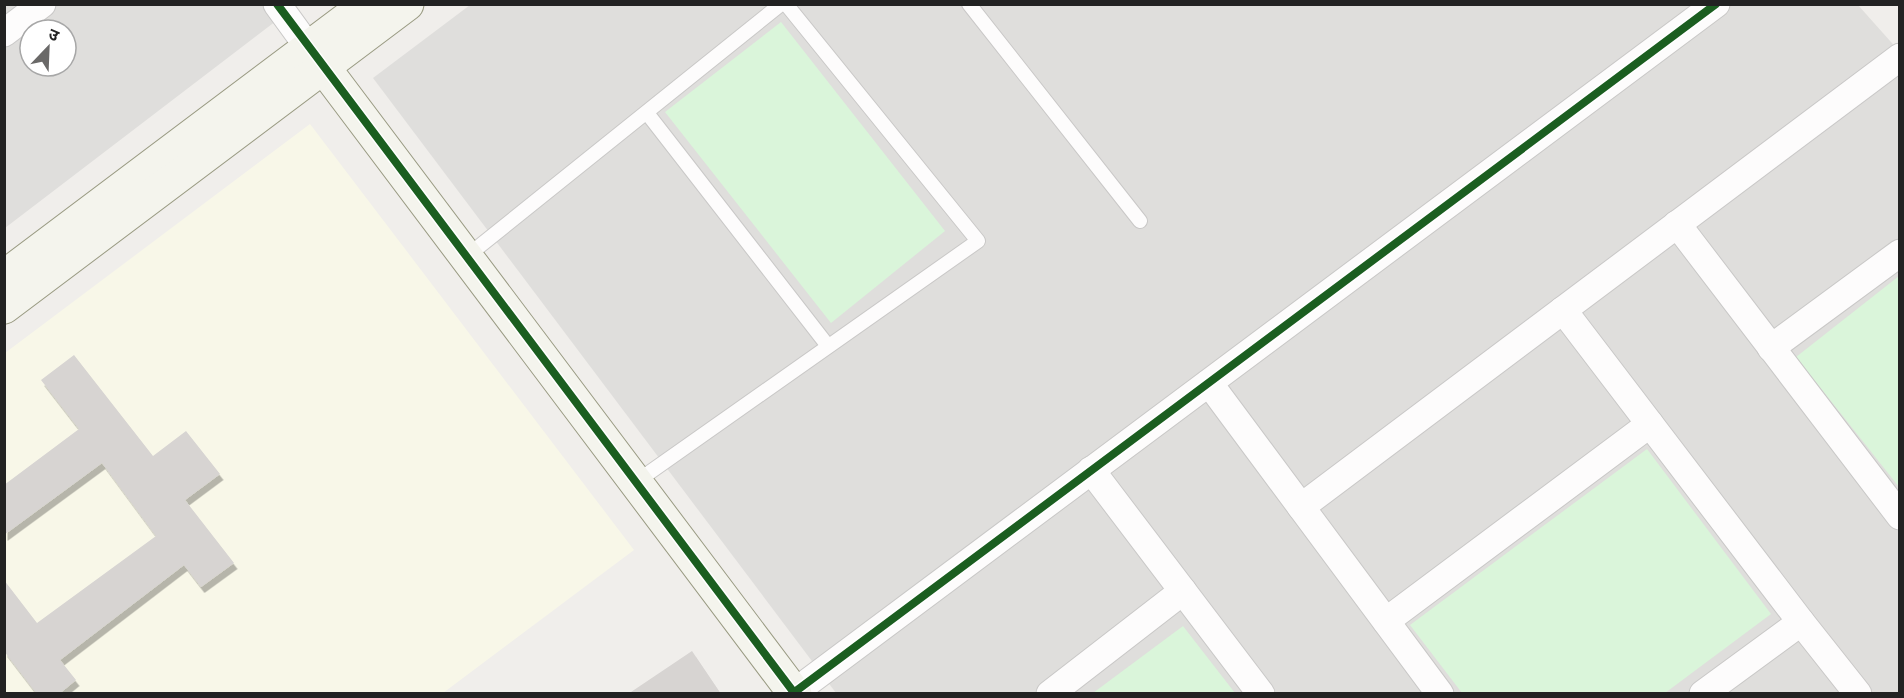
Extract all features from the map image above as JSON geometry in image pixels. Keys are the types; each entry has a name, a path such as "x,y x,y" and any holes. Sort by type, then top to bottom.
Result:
{"street":[{"path":"277,4 794,693 1716,4"},
{"path":"4,307 316,58 367,4"},
{"path":"4,277 316,58 407,4"},
{"path":"4,33 40,5"},
{"path":"1301,507 1899,57"},
{"path":"1677,225 1899,516"},
{"path":"1771,348 1899,253"},
{"path":"1563,310 1801,622 1858,693"},
{"path":"1209,383 1440,693"},
{"path":"1386,621 1650,424"},
{"path":"1091,470 1261,693"},
{"path":"1050,693 1184,591"},
{"path":"1703,693 1801,622"}],"lane":[{"path":"466,257 784,4 978,241 636,482"},
{"path":"969,4 1140,221"},
{"path":"647,113 828,346"}],"shaded area":[{"path":"5,5 297,5 5,228"},
{"path":"470,5 1858,5 1899,51 1899,693 836,693 373,78"},
{"path":"310,124 634,550 443,693 5,694 5,353"}],"green space":[{"path":"781,22 945,231 831,323 665,112"},
{"path":"1899,276 1899,487 1796,357"},
{"path":"1647,449 1771,614 1665,693 1462,693 1410,625"},
{"path":"1183,626 1235,693 1093,693"}],"building":[{"path":"74,355 153,456 186,431 220,474 185,500 234,563 201,587 184,565 60,660 76,680 59,694 37,694 4,651 4,580 37,623 156,536 102,463 4,535 4,485 79,429 41,380"},
{"path":"692,651 721,694 628,694"}],"cycle path":[{"path":"277,4 795,694"},
{"path":"792,694 1716,4"}]}
